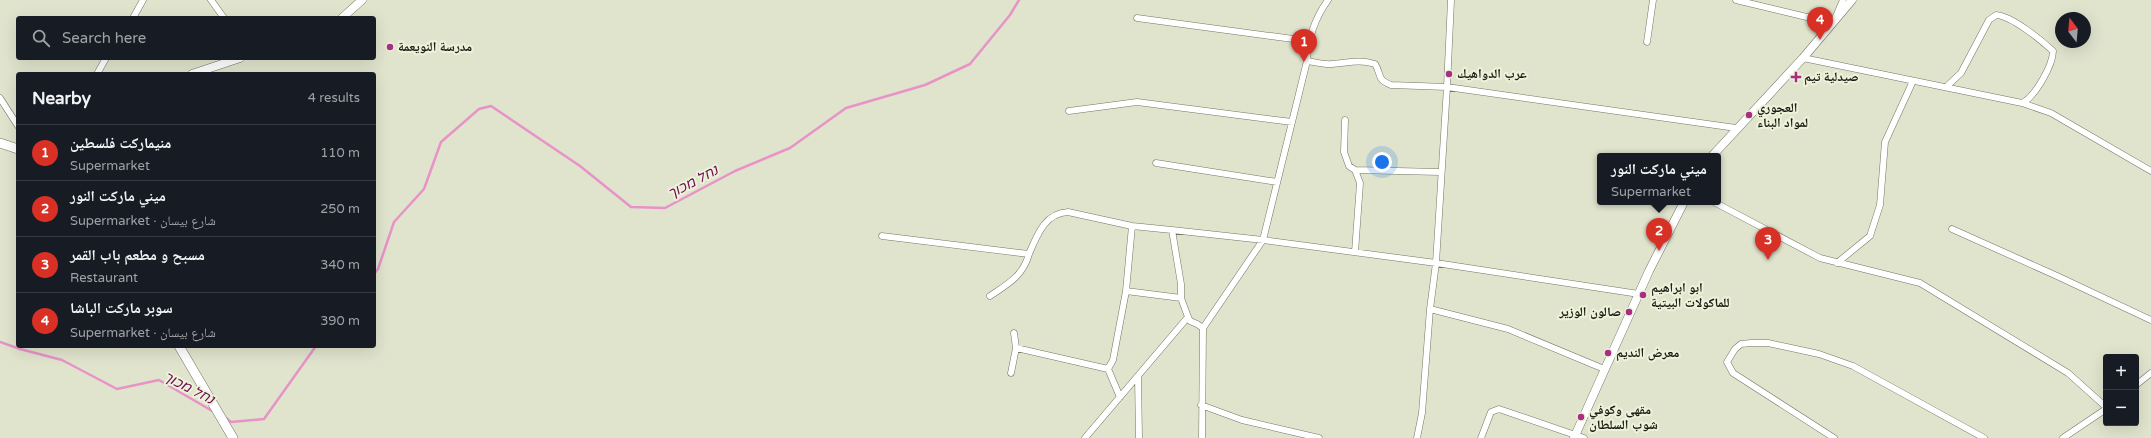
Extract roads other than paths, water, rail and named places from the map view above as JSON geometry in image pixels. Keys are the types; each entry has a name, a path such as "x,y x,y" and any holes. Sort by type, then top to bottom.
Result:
{"main road":[{"path":"0,144 16,148"},
{"path":"180,348 233,438"}],"street":[{"path":"134,16 141,6 142,0"},
{"path":"211,0 223,16"},
{"path":"344,16 362,0"},
{"path":"1202,438 1201,405 1203,328 1263,240 1307,61 1308,41 1322,8 1328,0"},
{"path":"1417,438 1422,413 1430,309 1436,263 1451,0"},
{"path":"1647,42 1653,0"},
{"path":"1736,0 1815,19 1834,21"},
{"path":"1834,21 1843,0"},
{"path":"1715,153 1736,128 1803,58 1852,0"},
{"path":"1946,87 1961,73 1989,20 1996,15 2004,16 2053,51 2051,61 2040,83 2028,100 2022,103"},
{"path":"1137,18 1308,41"},
{"path":"1803,58 2022,103 2051,113 2151,171"},
{"path":"98,72 105,60"},
{"path":"198,72 234,60"},
{"path":"1307,61 1327,64 1342,62 1370,62 1375,64 1379,78 1383,82 1392,85 1447,87 1736,128"},
{"path":"1837,263 1870,236 1880,205 1885,142 1913,81"},
{"path":"0,98 16,123"},
{"path":"1069,111 1137,102 1292,122"},
{"path":"1345,120 1344,152 1349,166 1355,170 1440,172"},
{"path":"1156,163 1277,182"},
{"path":"1355,170 1360,183 1356,252"},
{"path":"1575,436 1604,369 1683,205"},
{"path":"1720,205 1820,258 1920,282 2068,374 2103,405"},
{"path":"990,296 1021,274 1027,264 1029,254 1047,221 1052,216 1060,212 1068,212 1132,226 1356,252 1639,294"},
{"path":"1108,369 1113,360 1126,291 1132,226"},
{"path":"1952,229 2151,320"},
{"path":"1172,230 1181,284 1181,298 1190,321 1203,328"},
{"path":"882,236 1029,254"},
{"path":"1126,291 1181,298"},
{"path":"1430,309 1508,329 1604,369"},
{"path":"1085,438 1188,317"},
{"path":"1011,373 1016,348 1014,333"},
{"path":"1834,438 1733,372 1727,362 1735,349 1746,343 1768,343 1819,354 1846,364 1984,438"},
{"path":"1016,348 1108,369"},
{"path":"1108,369 1120,396"},
{"path":"2139,383 2151,373"},
{"path":"1138,376 1140,438"},
{"path":"1201,405 1242,420 1319,438"},
{"path":"1481,438 1491,412 1494,410 1508,412 1584,438"},
{"path":"2063,438 2103,410"}],"waterway":[{"name":"נחל מכוך","path":"376,272 394,222 424,189 441,142 479,109 491,106 580,166 631,207 665,208 735,171 790,148 846,108 925,85 970,64 1010,15 1019,0"},
{"name":"נחל מכוך","path":"0,342 16,348"},
{"name":"נחל מכוך","path":"17,348 62,360 117,389 159,380 214,412"},
{"name":"נחל מכוך","path":"226,418 231,422 264,419 315,348"}],"place":[{"name":"سوبر ماركت الباشا","path":"1820,40"},
{"name":"مدرسة النويعمة","path":"390,47"},
{"name":"منيماركت فلسطين","path":"1304,62"},
{"name":"عرب الدواهيك","path":"1449,74"},
{"name":"صيدلية تيم","path":"1796,77"},
{"name":"العجوري لمواد البناء","path":"1749,115"},
{"name":"ميني ماركت النور","path":"1659,251"},
{"name":"مسبح و مطعم باب القمر","path":"1768,260"},
{"name":"ابو ابراهيم للماكولات البيتية","path":"1643,295"},
{"name":"صالون الوزير","path":"1629,312"},
{"name":"معرض النديم","path":"1608,353"},
{"name":"مقهى وكوفي شوب السلطان","path":"1581,417"}]}
